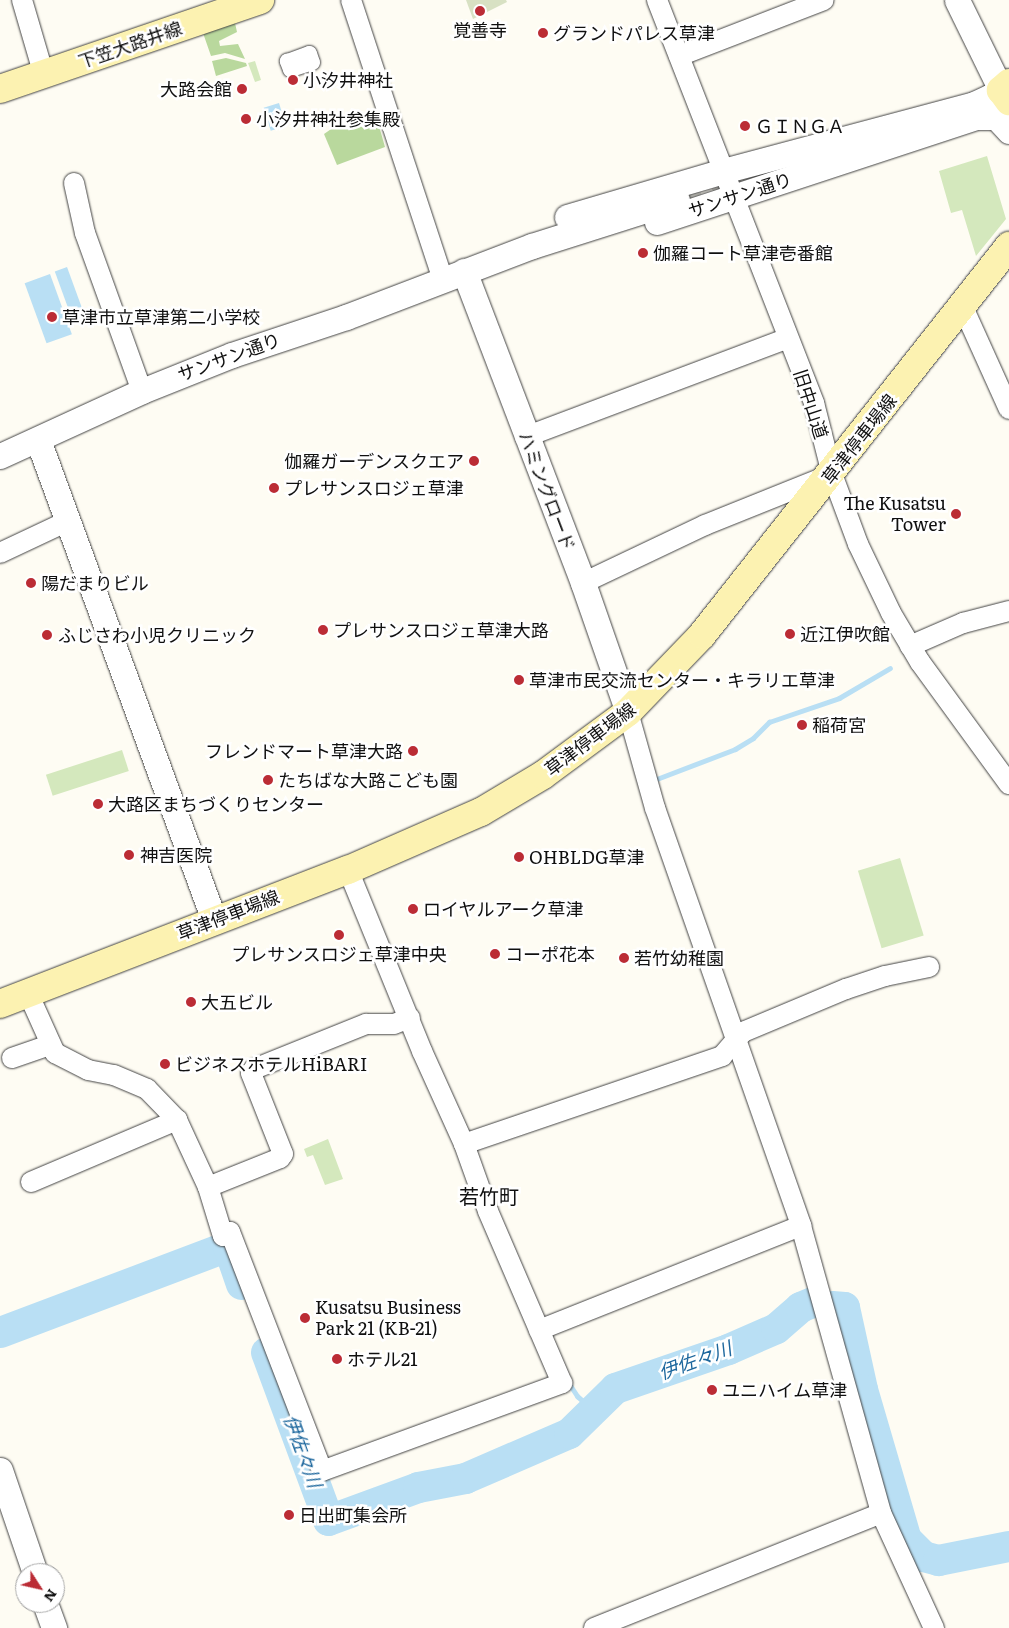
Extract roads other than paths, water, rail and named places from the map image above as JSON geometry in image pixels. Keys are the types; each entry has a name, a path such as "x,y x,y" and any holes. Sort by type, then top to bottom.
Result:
{"main road":[{"name":"下笠大路井線","path":"0,89 260,0"},
{"name":"草津停車場線","path":"0,1004 348,870 481,812 542,775 628,712 702,635 832,474 1009,246"}],"street":[{"path":"22,0 44,75"},
{"path":"351,0 434,253 453,275 532,246 676,200"},
{"name":"旧中山道","path":"657,0 722,171 814,403 832,474 858,544 910,646 1009,784"},
{"path":"679,56 824,0"},
{"path":"957,0 1007,91"},
{"name":"サンサン通り","path":"0,456 142,391 232,355 346,316 453,275 486,245 606,204 974,104 1007,91"},
{"name":"サンサン通り","path":"453,275 485,277 734,198 977,117 996,117 1009,131"},
{"path":"74,183 85,233 142,391"},
{"name":"ハミングロード","path":"453,275 526,437 583,583 628,712"},
{"path":"962,305 1009,409"},
{"path":"526,437 788,338"},
{"path":"38,440 214,920"},
{"path":"583,583 705,525 832,474"},
{"path":"0,553 68,521"},
{"path":"910,646 963,623 1009,611"},
{"path":"628,712 655,808 734,1040 801,1226 827,1310 881,1513 934,1628"},
{"path":"28,993 49,1045 55,1053 88,1070 114,1075 147,1089 177,1120 208,1187 223,1236 230,1232 322,1471 562,1383 488,1212 464,1144 348,870"},
{"path":"464,1144 722,1056 734,1040 743,1032 846,988 885,976 928,967"},
{"path":"208,1187 280,1158 283,1154 251,1073 254,1069 366,1024 394,1024 410,1018"},
{"path":"12,1058 49,1045"},
{"path":"31,1182 177,1120"},
{"path":"539,1330 801,1226"},
{"path":"0,1470 32,1563"},
{"path":"594,1628 881,1513"},
{"path":"49,1613 54,1628"}],"water":[{"path":"279,103 286,126 271,131 264,108"},
{"path":"67,267 85,316 73,320 55,271"},
{"path":"50,274 72,334 47,343 25,283"}],"waterway":[{"path":"654,780 735,749 753,738 769,722 839,698 890,668"},
{"name":"伊佐々川","path":"0,1332 228,1246 241,1284"},
{"name":"伊佐々川","path":"266,1352 328,1520 418,1487 465,1478 569,1433 615,1388 728,1349 776,1328 800,1307 812,1302"},
{"name":"伊佐々川","path":"832,1306 844,1307 862,1389 906,1539 923,1556 938,1560 1009,1546"},
{"path":"568,1382 577,1396 594,1411"}],"tunnel":[{"path":"677,200 806,161"}],"place":[{"name":"覚善寺","path":"480,11"},
{"name":"グランドパレス草津","path":"543,33"},
{"name":"小汐井神社","path":"293,80"},
{"name":"大路会館","path":"242,89"},
{"name":"小汐井神社参集殿","path":"246,119"},
{"name":"ＧＩＮＧＡ","path":"745,126"},
{"name":"伽羅コート草津壱番館","path":"643,253"},
{"name":"草津市立草津第二小学校","path":"52,317"},
{"name":"伽羅ガーデンスクエア","path":"474,461"},
{"name":"プレサンスロジェ草津","path":"274,488"},
{"name":"The Kusatsu Tower","path":"956,514"},
{"name":"陽だまりビル","path":"31,583"},
{"name":"プレサンスロジェ草津大路","path":"323,630"},
{"name":"近江伊吹館","path":"790,634"},
{"name":"ふじさわ小児クリニック","path":"47,635"},
{"name":"草津市民交流センター・キラリエ草津","path":"519,680"},
{"name":"稲荷宮","path":"802,725"},
{"name":"フレンドマート草津大路","path":"413,751"},
{"name":"たちばな大路こども園","path":"268,780"},
{"name":"大路区まちづくりセンター","path":"98,804"},
{"name":"神吉医院","path":"129,855"},
{"name":"OHBLDG草津","path":"519,857"},
{"name":"ロイヤルアーク草津","path":"413,909"},
{"name":"プレサンスロジェ草津中央","path":"339,935"},
{"name":"コーポ花本","path":"495,954"},
{"name":"若竹幼稚園","path":"624,958"},
{"name":"大五ビル","path":"191,1002"},
{"name":"ビジネスホテルHiBARI","path":"165,1064"},
{"name":"Kusatsu Business Park 21 (KB-21)","path":"305,1318"},
{"name":"ホテル21","path":"337,1359"},
{"name":"ユニハイム草津","path":"712,1390"},
{"name":"日出町集会所","path":"289,1515"}],"district":[{"name":"若竹町","path":"489,1195"}]}
